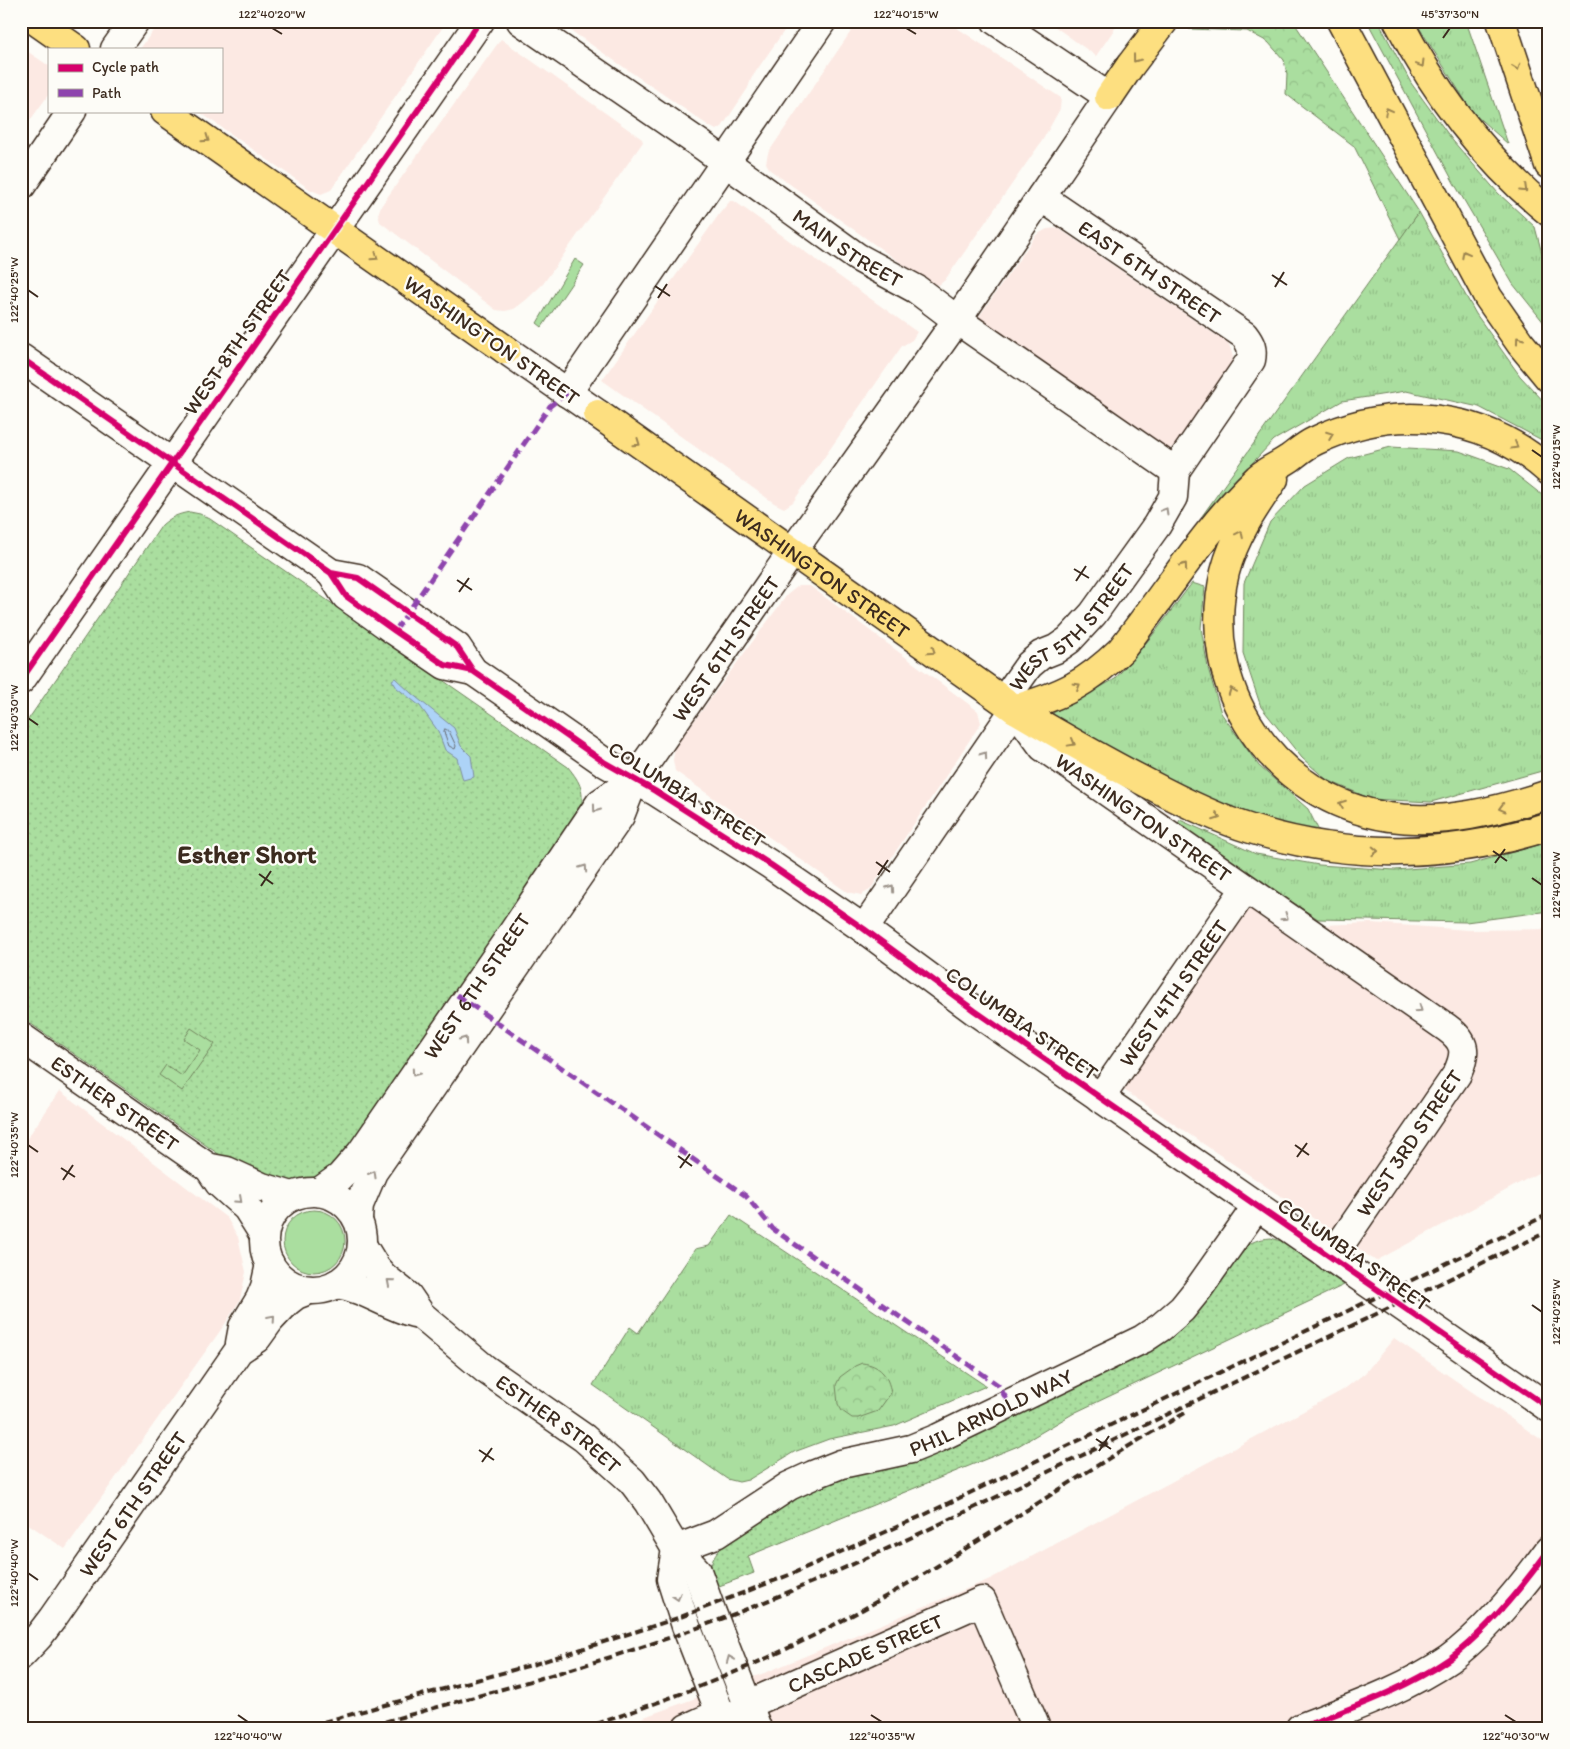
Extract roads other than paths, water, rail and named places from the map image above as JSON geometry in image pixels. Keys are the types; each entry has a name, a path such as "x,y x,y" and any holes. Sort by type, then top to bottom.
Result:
{"main road":[{"path":"36,21 75,48"},
{"path":"1109,98 1130,66 1164,21"},
{"path":"1340,21 1488,297 1520,343 1549,378"},
{"path":"1398,21 1429,76 1466,130 1496,163 1549,212"},
{"path":"1501,21 1549,165"},
{"name":"WASHINGTON STREET","path":"167,112 506,350"},
{"name":"WASHINGTON STREET","path":"598,414 1015,710"},
{"path":"1015,710 1073,689 1104,666 1121,650 1224,514 1260,476 1314,441 1347,429 1397,418 1431,418 1458,422 1500,437 1520,448 1549,471"},
{"path":"1288,459 1256,506 1236,541 1225,572 1220,600 1220,642 1225,669 1233,694 1244,716 1263,744 1290,774 1320,794 1355,809 1391,817 1428,819 1465,816 1502,808 1549,794"},
{"path":"1015,710 1174,797 1251,829 1291,840 1329,848 1412,852 1452,849 1490,842 1549,826"}],"street":[{"path":"116,48 134,21"},
{"name":"WEST 8TH STREET","path":"21,680 480,21"},
{"name":"MAIN STREET","path":"521,21 726,162 857,257 916,289 957,320 1175,472"},
{"path":"567,393 822,21"},
{"path":"957,320 1109,98 996,21"},
{"path":"21,186 71,112"},
{"name":"EAST 6TH STREET","path":"1041,197 1244,335 1251,344 1253,352 1251,360 1175,472"},
{"name":"WEST 6TH STREET","path":"360,1232 361,1198 373,1172 620,816 634,780 792,552 957,320"},
{"name":"WASHINGTON STREET","path":"506,350 598,414"},
{"name":"COLUMBIA STREET","path":"21,358 331,573 346,596 395,631 445,665 473,671 604,762 703,820 864,929 975,1011 1549,1408"},
{"name":"WEST 5TH STREET","path":"864,929 1015,710 1012,689 1029,665 1041,655 1056,649 1069,640 1084,625 1156,525 1173,497 1175,472"},
{"name":"WASHINGTON STREET","path":"1015,710 1043,747 1447,1028 1461,1040 1464,1050"},
{"name":"WEST 6TH STREET","path":"319,1192 340,1177 361,1153 600,803 634,780"},
{"name":"WEST 4TH STREET","path":"1100,1098 1245,889"},
{"name":"ESTHER STREET","path":"21,1037 209,1168 218,1183 248,1208 264,1235"},
{"name":"WEST 3RD STREET","path":"1331,1258 1457,1074 1463,1062 1464,1050"},
{"name":"ESTHER STREET","path":"209,1168 227,1171 262,1187 292,1196"},
{"path":"308,1192 319,1192 342,1201 351,1209 360,1232 360,1256 348,1276 336,1284 320,1290 309,1290 296,1287 283,1280 270,1264 265,1250 264,1235 268,1221 275,1210 292,1196 308,1192"},
{"name":"PHIL ARNOLD WAY","path":"676,1549 716,1534 788,1486 841,1464 911,1449 938,1438 1143,1338 1161,1327 1182,1309 1257,1206"},
{"name":"ESTHER STREET","path":"360,1232 376,1268 384,1277 408,1296 421,1315 485,1369 584,1438 632,1481 648,1502 676,1549"},
{"name":"WEST 6TH STREET","path":"239,1350 243,1327 260,1299 270,1264"},
{"name":"ESTHER STREET","path":"336,1284 357,1288 399,1309 421,1315"},
{"name":"WEST 6TH STREET","path":"21,1655 52,1619 239,1350 257,1338 270,1320 287,1302 296,1295 309,1290"},
{"path":"676,1549 671,1579 686,1626 739,1721"},
{"path":"1300,1728 1378,1697 1414,1680 1450,1658 1485,1628 1549,1550"},
{"name":"CASCADE STREET","path":"687,1728 739,1721 774,1692 982,1601 1036,1728"}],"water":[{"path":"395,678 454,728 461,746 471,756 474,777 463,780 457,758 445,750 438,731 420,706 397,688 392,680"}],"railway":[{"path":"301,1728 535,1664 678,1618 789,1575 926,1514 1549,1214"},
{"path":"362,1728 540,1678 673,1637 810,1583 949,1519 1549,1231"},
{"path":"585,1728 738,1671 826,1629 962,1551 1140,1439 1185,1413"}],"district":[{"name":"Esther Short","path":"247,854"}]}
